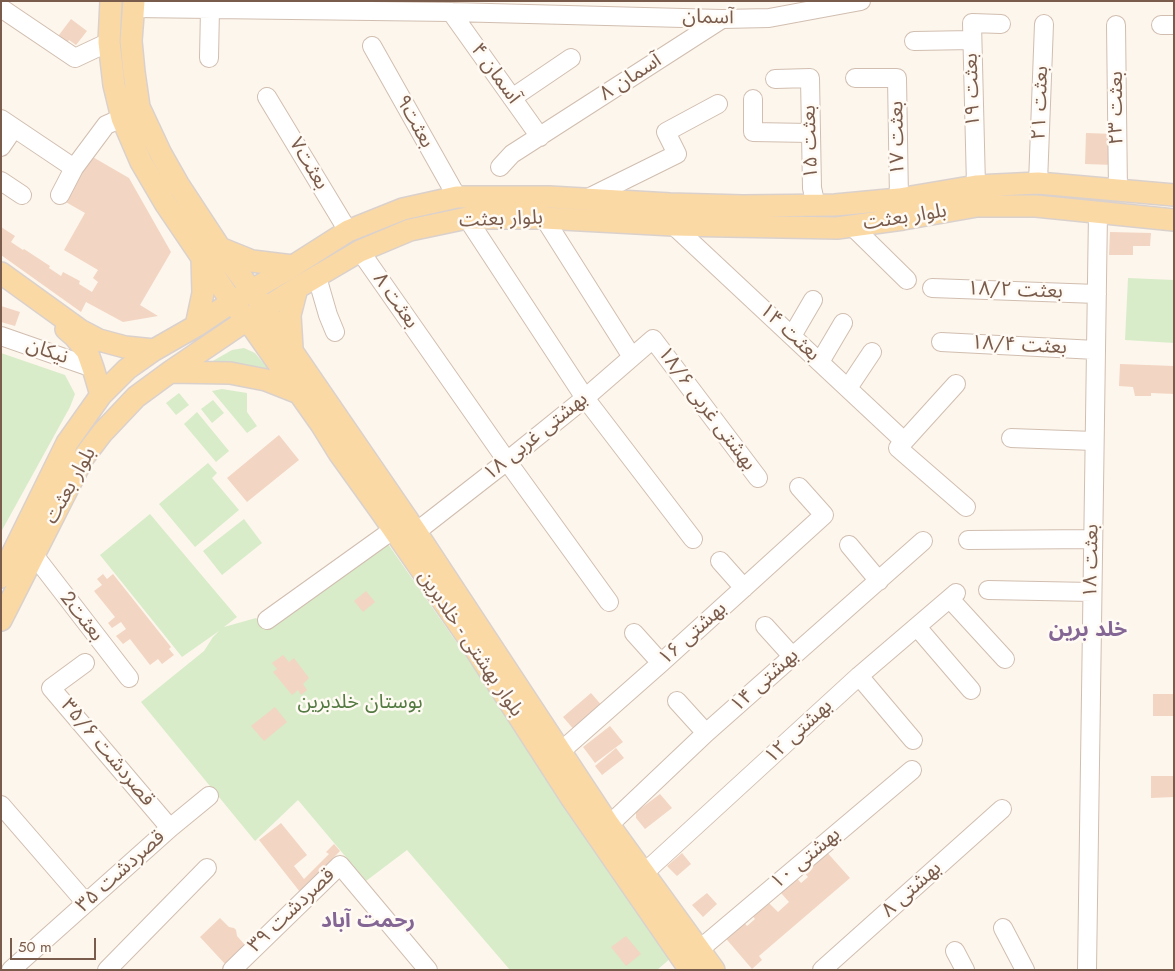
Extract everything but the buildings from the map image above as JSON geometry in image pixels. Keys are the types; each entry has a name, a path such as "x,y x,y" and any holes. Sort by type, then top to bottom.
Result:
{"main road":[{"path":"111,1 109,42 114,85 122,118 141,162 165,203 211,253 252,290 256,314"},
{"path":"134,5 132,41 139,107 211,253 232,302 256,314"},
{"name":"بلوار بعثت","path":"1,577 67,443 101,396 128,369 154,350 196,326 348,231 399,210 457,197 549,197 670,204 816,206 900,199 976,186 1038,183 1174,195"},
{"path":"816,206 817,228"},
{"name":"بلوار بعثت","path":"1,620 83,458 102,432 136,396 297,288 360,251 407,232 467,218 544,218 673,225 837,228 978,206 1036,206 1174,220"},
{"path":"399,210 407,232"},
{"path":"211,253 293,266"},
{"path":"196,326 211,253"},
{"path":"1,273 80,330 93,353 101,396"},
{"path":"1,282 74,336 93,353"},
{"path":"292,351 290,316 297,288"},
{"name":"بلوار بهشتی - خلدبرین","path":"256,314 292,351 328,419 339,453 394,529 467,636 572,800 660,910 700,949 714,970"},
{"name":"بلوار بهشتی - خلدبرین","path":"256,314 299,393 328,419 416,532 560,752 644,873 690,970"},
{"path":"93,353 125,346 154,350"},
{"path":"170,372 230,372 266,380 299,393"}],"street":[{"name":"آسمان","path":"134,5 210,9 451,12 722,19 769,18 861,1"},
{"path":"1,8 75,58 109,42"},
{"path":"208,58 210,9"},
{"name":"۴ آسمان","path":"451,12 540,137"},
{"name":"۸ آسمان","path":"500,167 512,154 722,19"},
{"name":"بعثت ۱۹","path":"976,186 972,23 1001,24"},
{"name":"۲۱ بعثت","path":"1038,183 1044,24"},
{"name":"۲۳ بعثت","path":"1116,25 1118,191"},
{"path":"914,41 972,40"},
{"name":"بعثت۹","path":"372,46 457,197"},
{"path":"512,98 571,58"},
{"name":"بعثت ۱۵","path":"775,79 810,78 812,188 816,206"},
{"name":"بعثت ۱۷","path":"855,78 896,78 900,199"},
{"name":"بعثت۷","path":"267,97 348,231"},
{"path":"753,100 753,132 810,133"},
{"path":"588,198 677,154 666,132 718,104"},
{"path":"60,195 74,168 106,125 122,118"},
{"path":"1,147 8,123 74,168"},
{"path":"1,182 22,195"},
{"name":"بعثت ۱۸","path":"1086,970 1098,212"},
{"path":"467,218 585,398 694,539"},
{"path":"544,218 632,357"},
{"name":"بعثت ۱۴","path":"673,225 904,441"},
{"path":"852,226 907,280"},
{"name":"۸ بعثت","path":"360,251 507,461 610,602"},
{"path":"317,277 335,332"},
{"name":"۱۸/۲ بعثت","path":"932,288 1097,294"},
{"path":"792,336 813,300"},
{"path":"820,362 843,323"},
{"name":"نیکان","path":"1,336 93,353"},
{"name":"بهشتی غربی ۱۸","path":"416,532 507,461 654,340"},
{"name":"بهشتی غربی ۱۸/۶","path":"654,340 758,478"},
{"name":"۱۸/۴ بعثت","path":"941,342 1096,350"},
{"path":"848,388 872,352"},
{"path":"956,384 898,448 966,507"},
{"path":"1011,438 1094,441"},
{"name":"۱۶ بهشتی","path":"560,752 661,664 824,515 799,487"},
{"path":"267,620 394,529"},
{"path":"968,540 1093,539"},
{"name":"۱۴ بهشتی","path":"610,825 706,733 923,541"},
{"path":"849,546 879,580"},
{"name":"2بعثت","path":"34,555 129,678"},
{"path":"720,561 744,588"},
{"path":"988,590 1092,592"},
{"name":"۱۲ بهشتی","path":"644,873 859,676 953,596 1005,659"},
{"path":"765,626 793,657"},
{"path":"917,627 971,690"},
{"path":"634,633 661,664"},
{"name":"قصردشت ۳۵/۶","path":"85,663 51,688 170,828"},
{"path":"859,676 913,740"},
{"path":"676,701 706,733"},
{"name":"۱۰ بهشتی","path":"700,949 912,770"},
{"name":"قصردشت ۳۵","path":"10,970 170,828 209,796"},
{"path":"1,805 86,903"},
{"name":"۸ بهشتی","path":"822,970 1002,809"},
{"name":"قصردشت ۳۹","path":"232,970 340,865 428,970"},
{"path":"107,970 207,868"},
{"path":"1004,928 1025,970"},
{"path":"955,951 965,970"}],"green space":[{"path":"1128,278 1174,280 1174,343 1125,340"},
{"path":"244,348 255,353 271,372 252,366 226,363 204,366 232,350"},
{"path":"1,353 65,375 75,394 70,407 1,532"},
{"path":"222,389 247,393 247,412 257,426 247,433 212,391"},
{"path":"179,393 189,405 176,415 166,403"},
{"path":"213,400 224,413 212,423 201,409"},
{"path":"197,412 229,451 216,462 184,424"},
{"path":"208,463 217,473 212,478 239,510 195,547 159,504"},
{"name":"بوستان خلدبرین","path":"150,514 237,617 224,627 256,618 269,628 388,544 497,700 671,958 657,970 510,970 407,850 366,881 298,800 255,841 141,702 204,651 219,631 182,657 100,555"},
{"path":"244,519 262,543 222,575 203,551"}],"district":[{"name":"خلد برین","path":"1088,631"},
{"name":"رحمت آباد","path":"368,922"}]}
